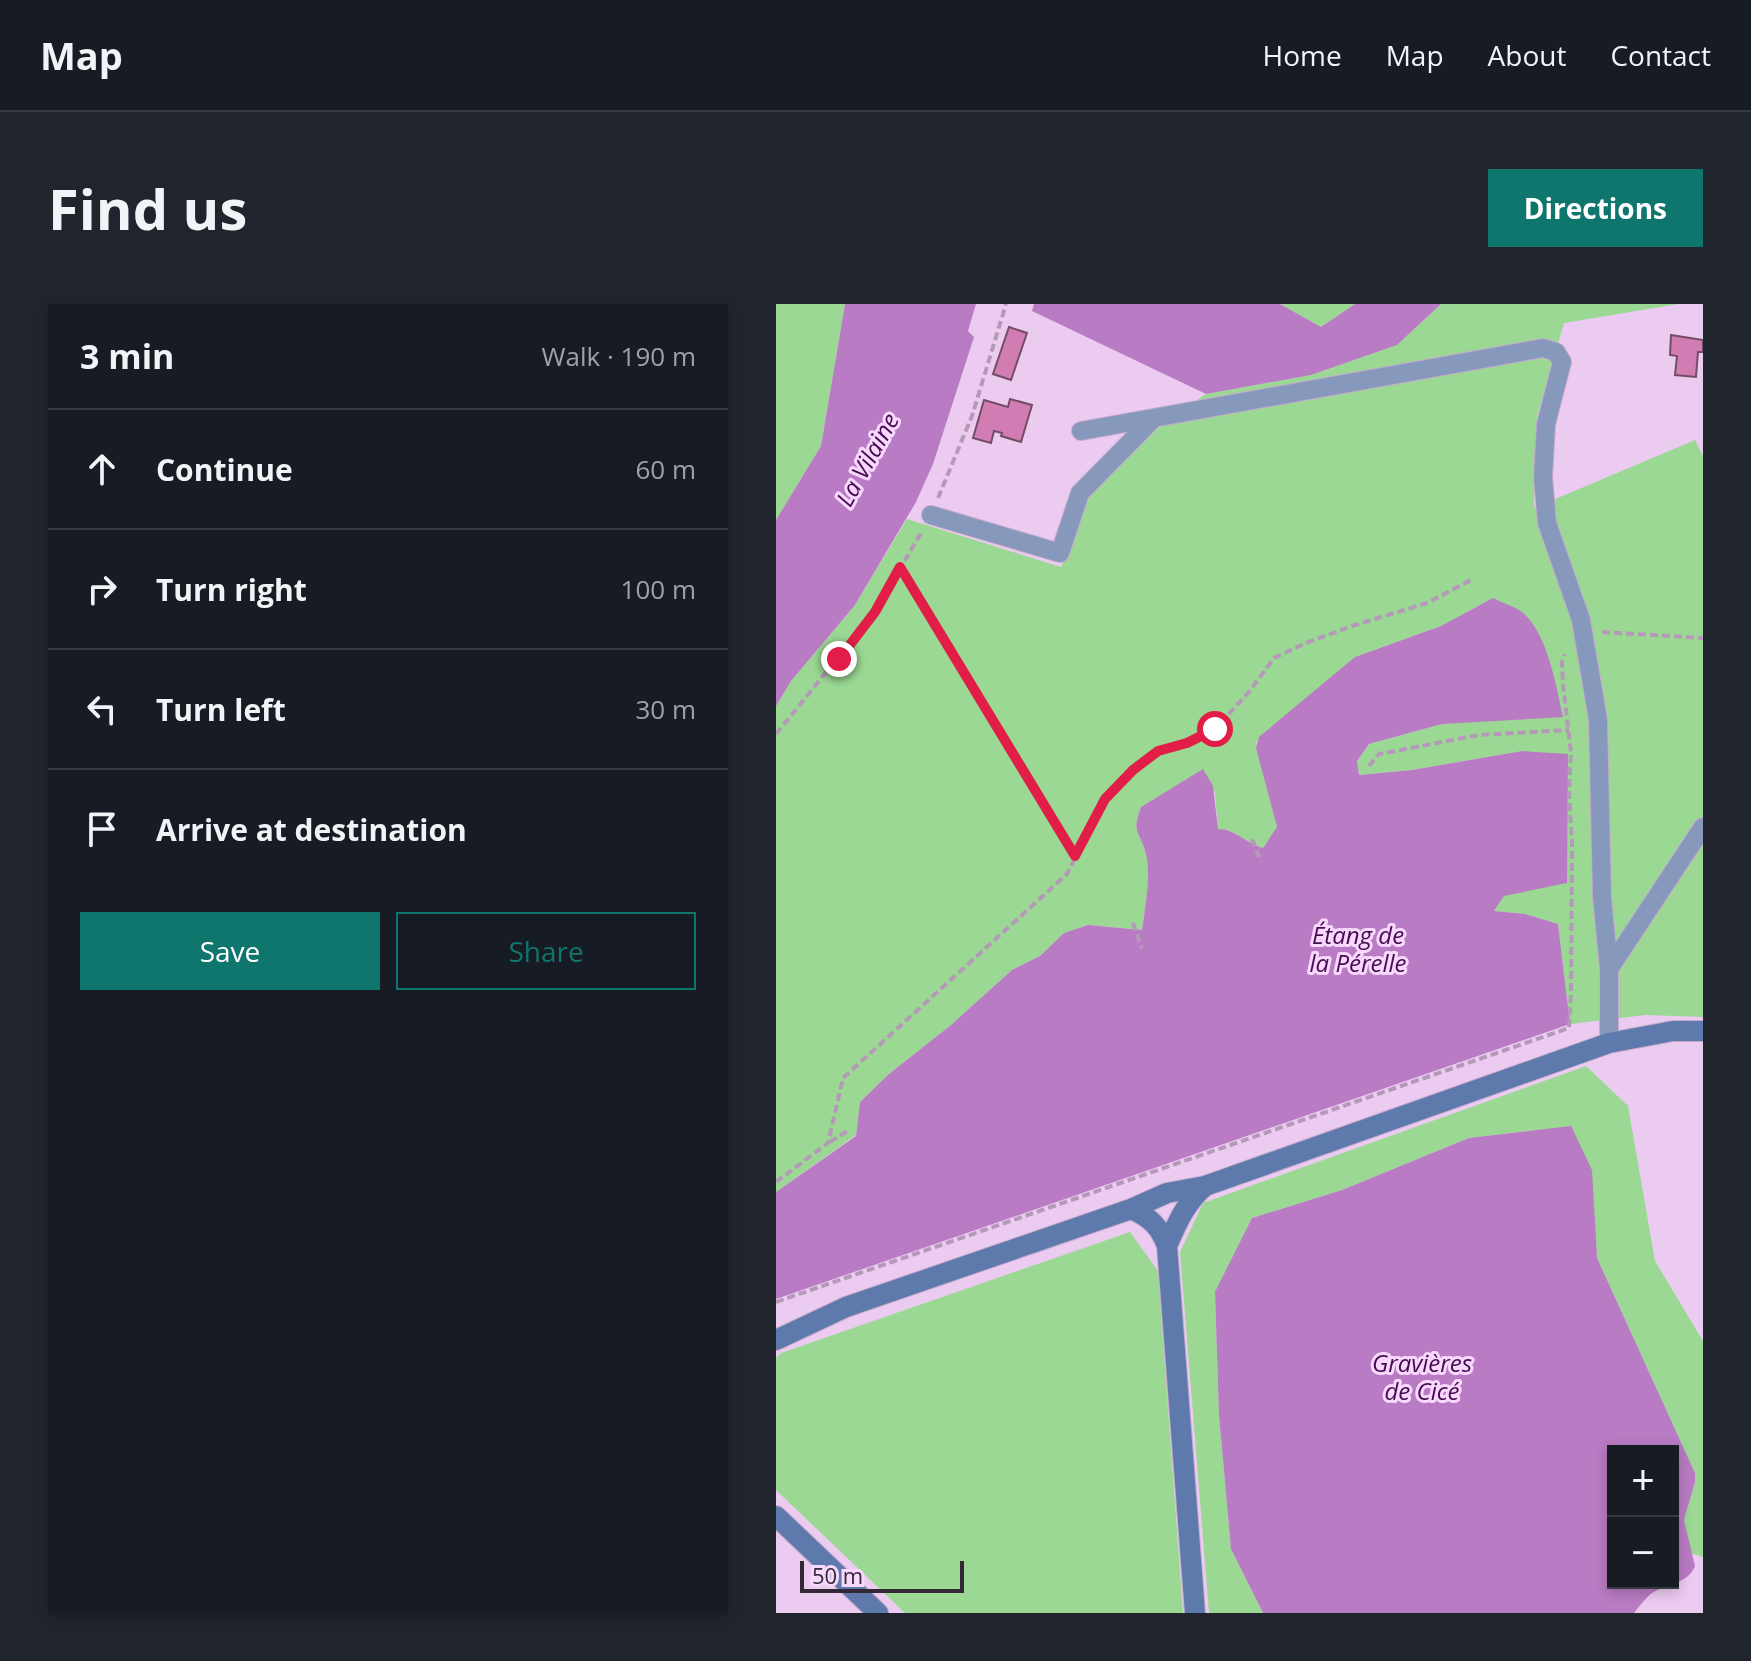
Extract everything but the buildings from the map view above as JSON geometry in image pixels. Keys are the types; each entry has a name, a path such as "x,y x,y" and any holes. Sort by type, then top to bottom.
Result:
{"main road":[{"path":"776,1340 846,1307 1131,1209 1167,1193 1205,1186 1609,1043 1673,1031 1703,1031"},
{"path":"1167,1246 1179,1218 1193,1196 1205,1186"},
{"path":"1131,1209 1160,1228 1167,1246 1195,1613"},
{"path":"776,1516 878,1613"}],"street":[{"path":"1081,431 1543,348 1556,352 1562,362 1546,424 1543,477 1547,523 1583,631 1598,720 1602,897 1609,969 1609,1043"},
{"path":"931,515 1060,553 1080,493 1154,418"},
{"path":"1609,969 1703,827"}],"path":[{"path":"776,734 875,612 931,515 972,416 1006,304"},
{"path":"900,567 1075,856"},
{"path":"828,1143 843,1078 1067,874 1105,799 1133,770 1158,751 1187,743 1215,729 1249,692 1274,658 1343,629 1427,603 1471,580"},
{"path":"1583,631 1703,638"},
{"path":"776,1302 1569,1028 1572,898 1569,730 1562,662 1566,652"},
{"path":"1369,766 1379,754 1451,739 1569,730"},
{"path":"1252,839 1261,862"},
{"path":"1133,923 1142,949"},
{"path":"776,1182 849,1130"}],"green space":[{"path":"776,304 845,304 821,446 776,520"},
{"path":"1280,304 1355,304 1321,327"},
{"path":"1441,304 1678,304 1564,323 1537,417 1534,508 1695,440 1703,456 1703,1017 1646,1015 1570,1024 1558,924 1525,914 1494,911 1504,896 1522,751 1412,770 1359,775 1357,761 1369,744 1442,724 1481,721 1493,598 1441,626 1355,657 1256,742 1277,828 1263,848 1230,831 1218,829 1215,793 1203,770 1141,807 1137,828 1146,854 1148,872 1142,930 1088,925 1064,933 1040,956 1012,970 860,1102 856,1135 776,1192 776,706 791,681 855,605 907,519 1061,567 1088,495 1164,422 1206,394 1311,375 1397,345"},
{"path":"1586,1066 1628,1106 1655,1261 1703,1341 1703,1557 1691,1553 1684,1520 1695,1473 1597,1258 1594,1219 1545,1129 1469,1138 1342,1190 1252,1218 1215,1293 1219,1415 1231,1549 1263,1613 1209,1613 1180,1252 1203,1203"},
{"path":"1130,1232 1158,1271 1183,1613 905,1613 776,1490 776,1358 781,1353"}],"water":[{"name":"La Vilaine","path":"845,304 976,304 968,331 974,337 933,464 916,502 855,605 791,681 776,706 776,520 821,446"},
{"path":"1034,304 1280,304 1321,327 1355,304 1441,304 1397,345 1311,375 1206,394 1032,311"},
{"name":"Étang de la Pérelle","path":"1493,598 1522,612 1538,633 1550,661 1563,717 1442,724 1369,744 1357,761 1359,775 1412,770 1522,751 1568,754 1567,883 1504,896 1494,911 1525,914 1558,924 1570,1024 776,1299 776,1192 856,1136 860,1102 1012,970 1040,956 1064,933 1088,925 1142,930 1148,872 1146,854 1137,828 1141,807 1203,769 1213,786 1218,829 1230,831 1263,848 1277,827 1256,748 1259,737 1355,657 1441,626"},
{"name":"Gravières de Cicé","path":"1571,1126 1592,1170 1597,1258 1695,1473 1684,1520 1695,1566 1687,1577 1679,1581 1679,1445 1607,1445 1607,1589 1661,1589 1652,1593 1634,1613 1263,1613 1231,1549 1219,1415 1215,1292 1252,1218 1342,1190 1469,1138"}],"route":[{"path":"839,659 875,612 900,567 1075,856 1105,799 1133,770 1158,751 1187,743 1215,729"}]}
